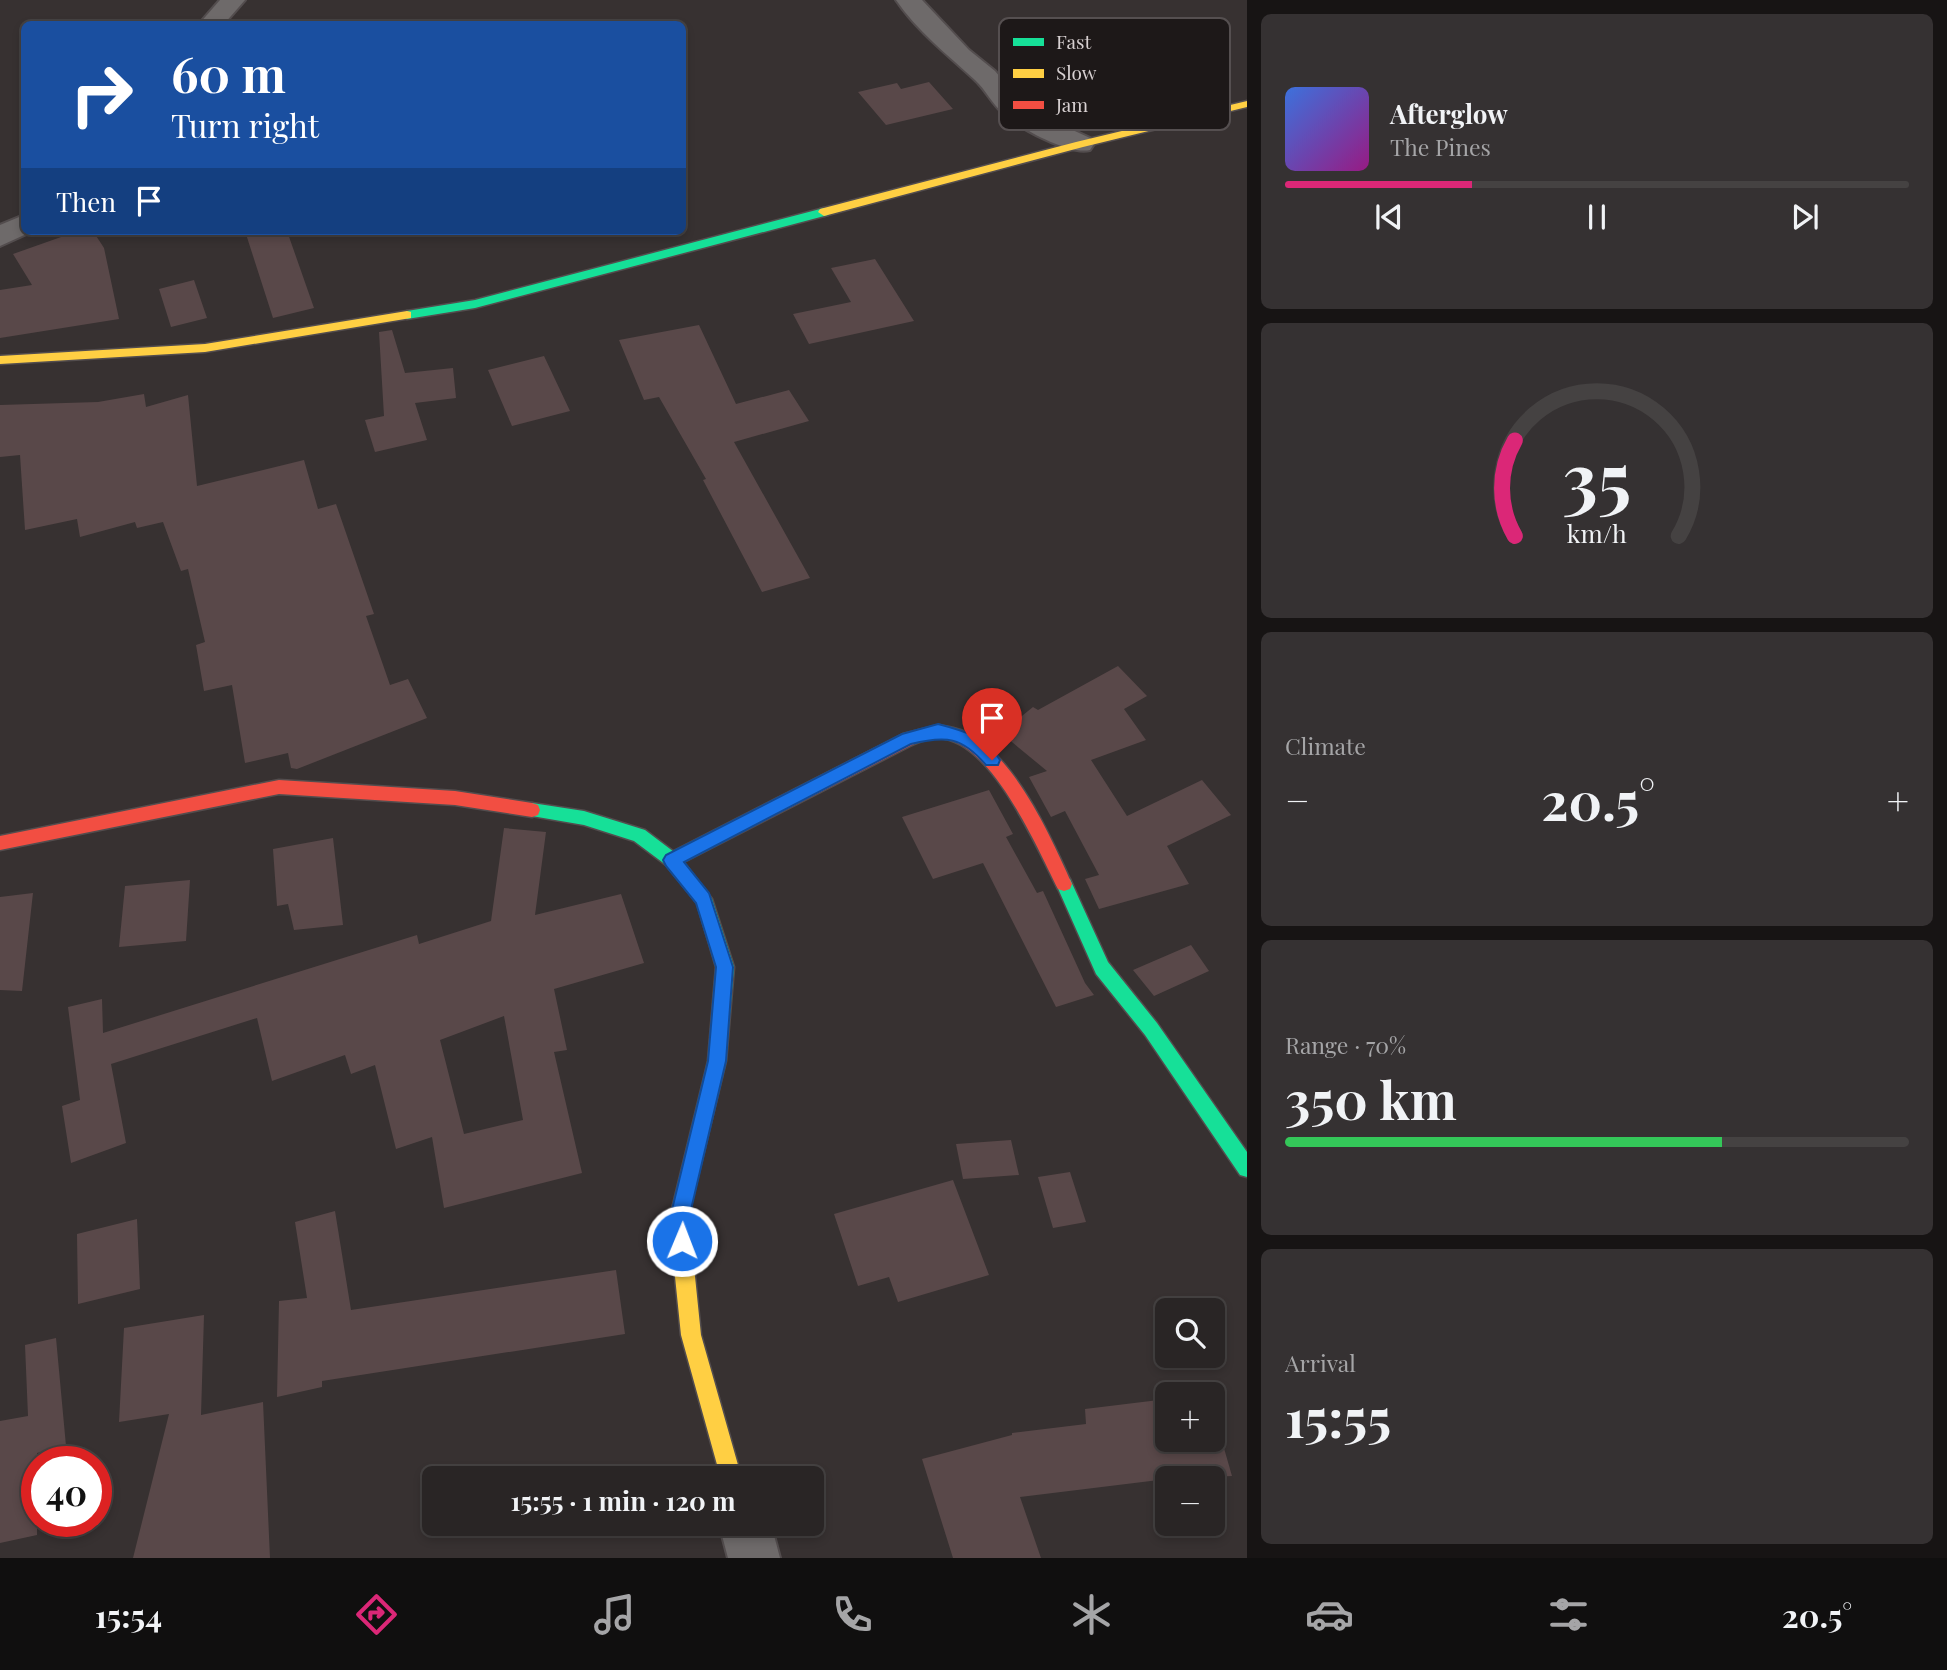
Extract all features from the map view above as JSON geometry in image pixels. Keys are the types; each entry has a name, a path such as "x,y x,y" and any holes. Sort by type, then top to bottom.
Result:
{"street":[{"path":"214,21 233,0"},
{"path":"908,0 999,92"},
{"path":"1050,130 1080,144"},
{"path":"0,360 205,348 475,304 1138,130"},
{"path":"0,237 21,226"},
{"path":"672,860 908,738 938,731 962,737 982,750 1002,771 1064,884 1102,968 1151,1029 1247,1168"},
{"path":"0,843 279,787 455,798 584,818 639,835 672,860 704,899 725,967 717,1061 680,1218 691,1335 728,1466"},
{"path":"748,1536 754,1558"}],"building":[{"path":"929,82 953,109 886,125 858,92 897,83 901,89"},
{"path":"67,235 96,235 104,248 119,319 0,338 0,290 32,285 13,254"},
{"path":"246,235 288,235 314,308 273,318"},
{"path":"875,259 914,321 809,344 793,314 851,302 831,268"},
{"path":"194,280 207,318 171,327 159,289"},
{"path":"699,325 736,404 789,390 809,421 734,442 810,578 762,592 703,480 706,479 659,397 644,400 619,340"},
{"path":"392,330 405,373 453,368 456,398 415,403 427,440 375,452 365,420 384,416 379,332"},
{"path":"544,356 570,411 512,426 488,370"},
{"path":"144,394 146,407 188,395 197,486 304,460 318,509 336,504 374,614 366,616 390,685 408,679 427,718 297,769 291,768 288,753 245,763 232,685 204,691 196,645 205,642 188,569 181,571 163,522 137,528 135,522 80,537 77,519 25,530 20,455 0,457 0,405 98,402"},
{"path":"1118,666 1147,696 1124,709 1146,740 1091,760 1127,816 1202,780 1231,815 1167,846 1189,884 1099,909 1085,879 1099,875 1065,811 1051,817 1029,777 1047,771 1001,733 1033,707 1038,710"},
{"path":"989,790 1013,834 1006,837 1037,893 1043,891 1085,983 1094,995 1056,1007 983,863 933,879 902,817"},
{"path":"504,828 546,832 535,915 621,894 644,963 554,989 567,1050 554,1052 582,1173 444,1208 432,1137 396,1149 375,1065 351,1074 345,1055 272,1081 257,1018 111,1064 126,1143 71,1163 62,1106 80,1100 68,1007 102,999 103,1033 417,935 419,944 491,921","holes":["504,1016 523,1120 464,1134 440,1040"]},
{"path":"333,838 343,925 294,930 288,904 277,906 273,849"},
{"path":"190,880 186,941 119,947 125,886"},
{"path":"33,893 22,991 0,990 0,897"},
{"path":"1191,945 1209,971 1154,996 1133,970"},
{"path":"1011,1140 1019,1175 963,1179 956,1144"},
{"path":"1070,1172 1086,1222 1053,1228 1038,1177"},
{"path":"953,1180 989,1275 898,1302 889,1277 858,1286 834,1214"},
{"path":"335,1211 351,1310 616,1270 625,1334 322,1381 322,1387 277,1397 279,1301 307,1298 295,1222"},
{"path":"137,1219 140,1289 78,1304 77,1234"},
{"path":"204,1315 201,1415 263,1402 270,1558 133,1558 169,1414 119,1422 124,1328"},
{"path":"56,1338 66,1446 21,1446 21,1537 28,1537 0,1543 0,1421 28,1416 25,1345"},
{"path":"1155,1400 1155,1452 1225,1452 1232,1476 1225,1476 1225,1466 1155,1466 1155,1480 1020,1497 1041,1558 953,1558 922,1459 1012,1433 1086,1424 1085,1409"}],"traffic: fast":[{"path":"407,315 475,304 824,212"},
{"path":"532,810 584,818 639,835 672,860 704,899 725,967 717,1061 681,1209"},
{"path":"1064,884 1102,968 1151,1029 1247,1168"}],"traffic: slow":[{"path":"1230,108 1247,104"},
{"path":"824,212 1138,130"},
{"path":"0,360 205,348 407,315"},
{"path":"681,1209 679,1218 691,1335 728,1466"}],"traffic: jam":[{"path":"672,860 908,739 939,731 961,737 980,750 998,769 1029,816 1064,884"},
{"path":"0,843 279,787 455,798 532,810"}],"route":[{"path":"682,1241 680,1218 717,1061 725,967 704,899 672,860 920,734 938,731 962,737 992,760"}]}
